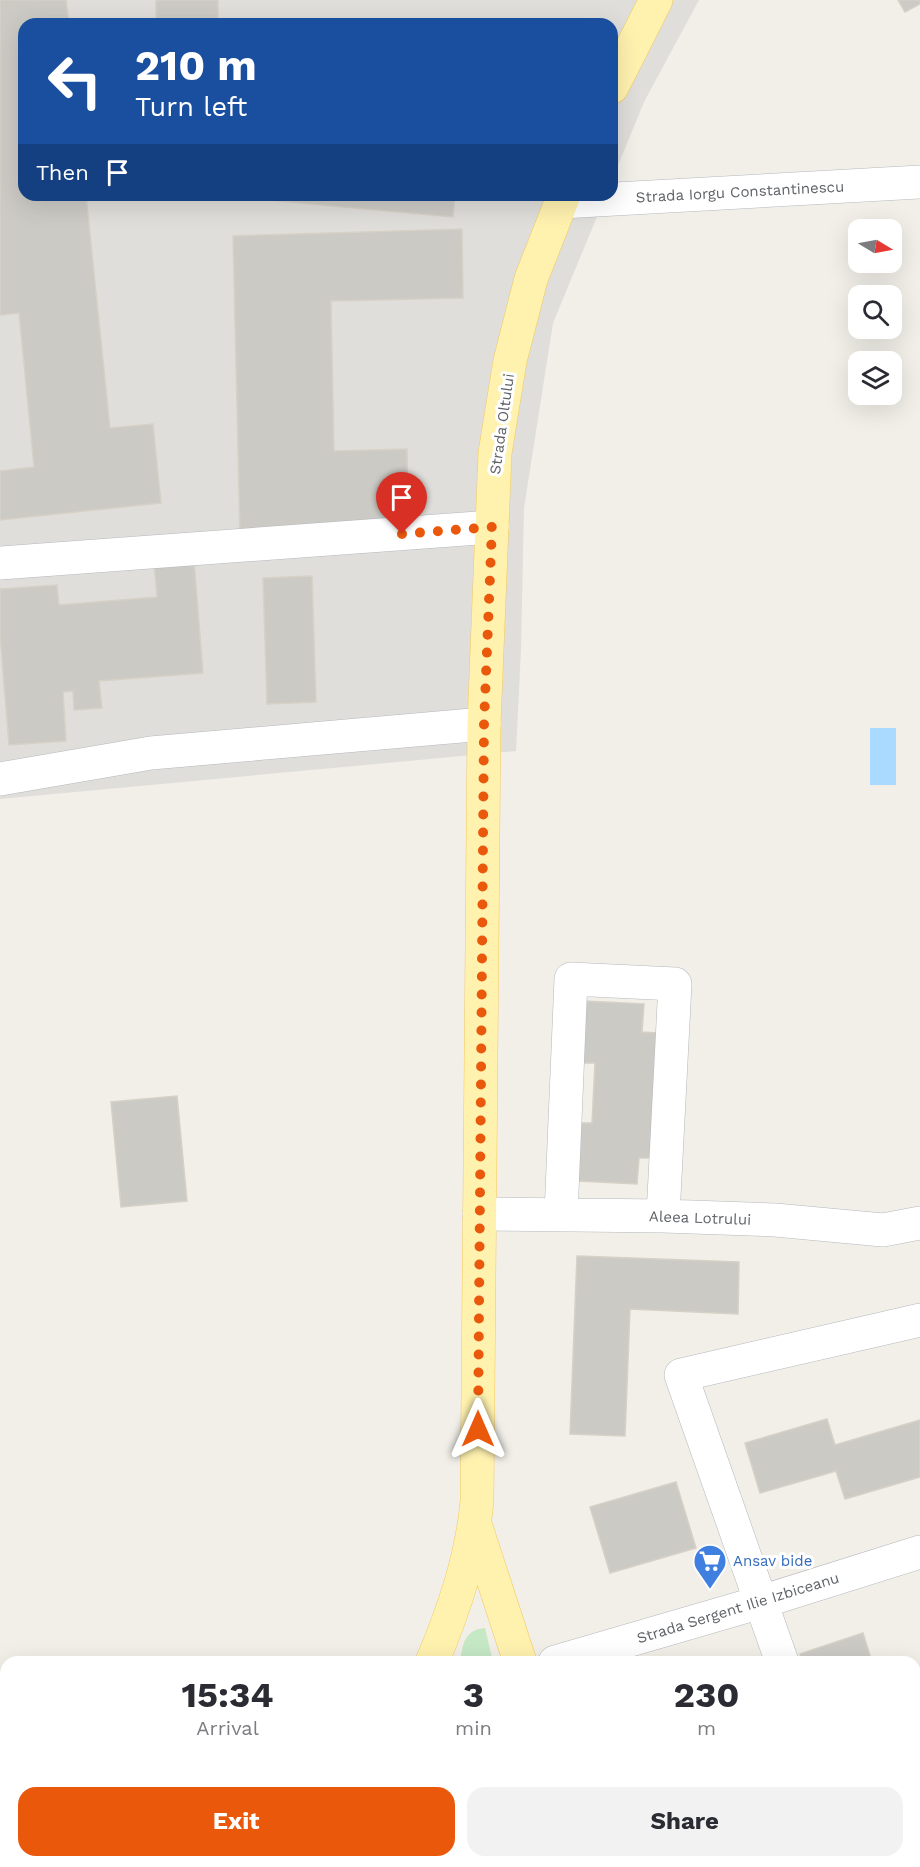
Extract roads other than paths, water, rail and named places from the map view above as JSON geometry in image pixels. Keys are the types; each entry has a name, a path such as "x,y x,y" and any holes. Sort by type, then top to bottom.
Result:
{"main road":[{"path":"618,75 656,0"},
{"name":"Strada Oltului","path":"435,1656 462,1581 475,1524 477,1501 484,724 495,453 510,361 531,279 561,201"},
{"path":"475,1524 518,1656"}],"street":[{"name":"Strada Iorgu Constantinescu","path":"618,196 920,182"},
{"path":"0,563 492,527"},
{"path":"0,779 151,753 484,724"},
{"path":"561,1215 571,979 675,984 663,1216"},
{"name":"Aleea Lotrului","path":"479,1214 775,1220 883,1230 920,1223"},
{"path":"780,1656 681,1375 920,1320"},
{"name":"Strada Sergent Ilie Izbiceanu","path":"576,1656 761,1602 920,1552"}],"water":[{"path":"870,728 896,728 896,785 870,785"}],"place":[{"name":"Ansav bide","path":"710,1590"}]}
